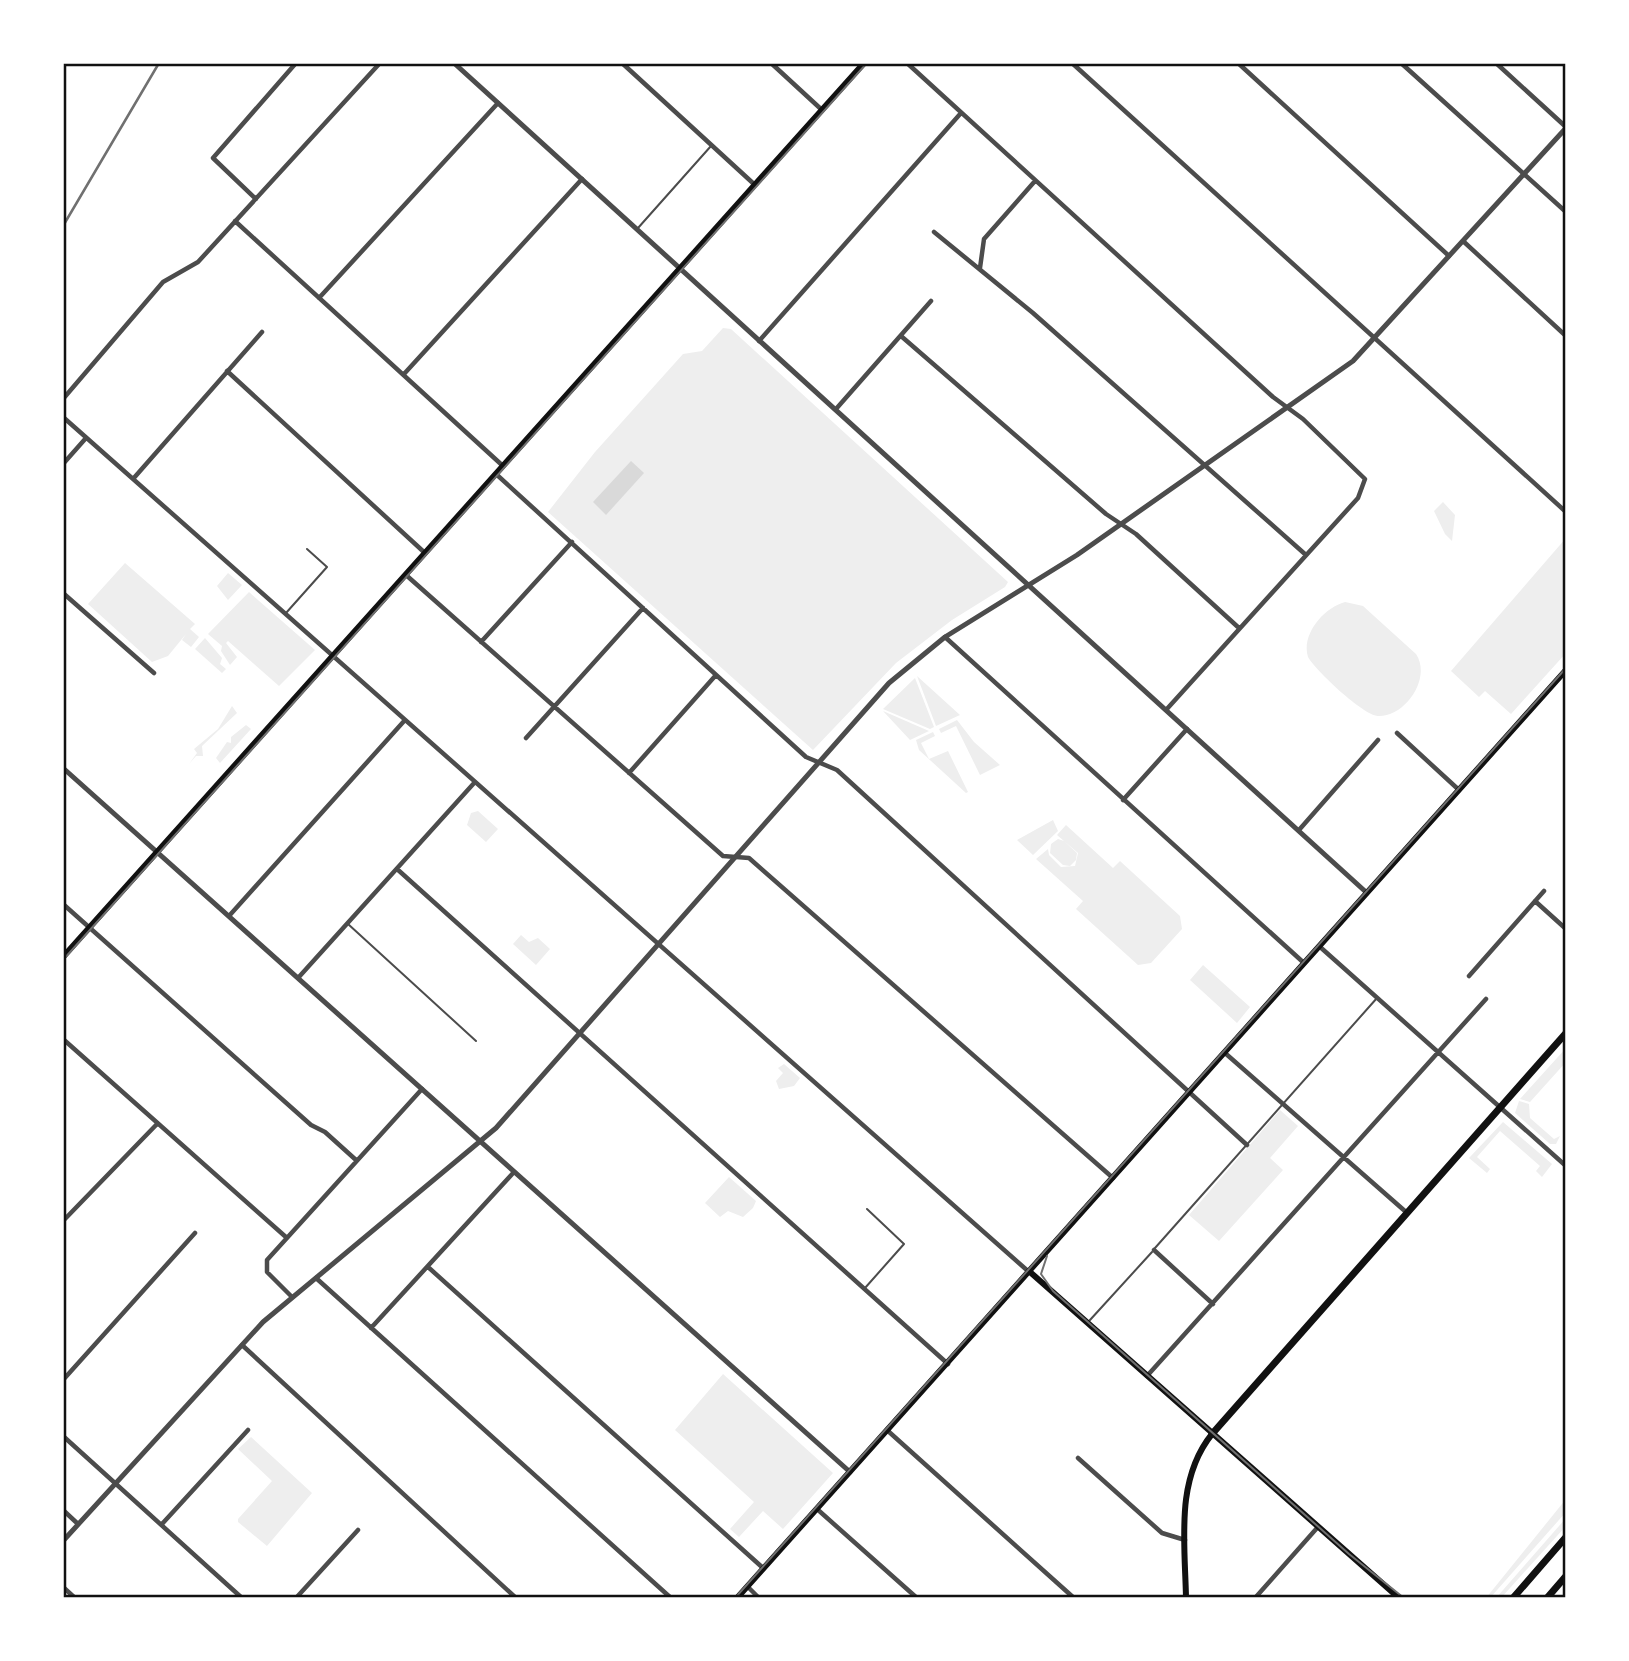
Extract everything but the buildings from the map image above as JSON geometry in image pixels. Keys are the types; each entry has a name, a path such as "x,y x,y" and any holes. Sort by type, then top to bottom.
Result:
{"main road":[{"path":"63,957 864,63"},
{"path":"737,1598 1566,670"},
{"path":"1186,1598 1187,1483 1196,1455 1406,1212 1566,1033"},
{"path":"1030,1272 1399,1598"},
{"path":"1513,1598 1566,1537"},
{"path":"1547,1598 1566,1576"}],"street":[{"path":"256,199 213,158 296,63"},
{"path":"63,399 163,282 198,262 380,63"},
{"path":"454,63 1367,893"},
{"path":"622,63 755,185"},
{"path":"771,63 822,110"},
{"path":"906,63 1273,397 1361,472 1365,485 1358,498 1166,710"},
{"path":"1072,63 1566,512"},
{"path":"1238,63 1449,256"},
{"path":"1401,63 1566,212"},
{"path":"63,1541 241,1344 292,1297 481,1141 660,945 889,683 946,637 1119,525 1353,361 1566,127 1496,63"},
{"path":"319,298 498,103"},
{"path":"759,341 961,113"},
{"path":"404,374 582,179"},
{"path":"980,269 984,239 1035,181"},
{"path":"235,221 503,466"},
{"path":"934,232 980,269 1306,555"},
{"path":"1463,242 1566,336"},
{"path":"836,409 931,301"},
{"path":"133,479 261,332"},
{"path":"901,336 1119,525 1136,534 1239,628"},
{"path":"227,371 425,553"},
{"path":"63,417 1030,1272"},
{"path":"63,464 86,438"},
{"path":"496,474 806,757 836,770 1247,1145"},
{"path":"481,642 572,542"},
{"path":"405,574 723,856 749,858 1114,1178"},
{"path":"63,593 154,673"},
{"path":"526,738 643,608"},
{"path":"946,637 1304,963"},
{"path":"628,773 716,675"},
{"path":"229,916 405,720"},
{"path":"1123,800 1187,729"},
{"path":"1397,733 1458,790"},
{"path":"1299,830 1378,740"},
{"path":"63,768 850,1472"},
{"path":"298,978 475,782"},
{"path":"397,869 948,1364"},
{"path":"1469,976 1544,891"},
{"path":"1535,901 1566,929"},
{"path":"63,904 311,1125 325,1132 356,1160"},
{"path":"1319,946 1566,1166"},
{"path":"1146,1377 1486,999"},
{"path":"63,1039 287,1238"},
{"path":"1225,1053 1406,1212"},
{"path":"292,1297 265,1267 287,1238 422,1089"},
{"path":"63,1221 158,1124"},
{"path":"371,1328 514,1172"},
{"path":"63,1380 195,1234"},
{"path":"1154,1250 1213,1304"},
{"path":"428,1266 764,1569"},
{"path":"316,1278 671,1598"},
{"path":"241,1344 516,1598"},
{"path":"162,1524 248,1430"},
{"path":"888,1431 1074,1598"},
{"path":"63,1436 242,1598"},
{"path":"1077,1458 1163,1534 1185,1540"},
{"path":"817,1509 917,1598"},
{"path":"63,1510 79,1524"},
{"path":"1255,1598 1317,1528"},
{"path":"296,1598 358,1530"},
{"path":"63,1587 75,1598"},
{"path":"748,1587 760,1598"}],"lane":[{"path":"637,228 711,145"},
{"path":"286,614 327,568 307,549"},
{"path":"348,924 476,1041"},
{"path":"1087,1324 1377,998"},
{"path":"864,1289 904,1244 867,1209"}],"shaded area":[{"path":"723,328 731,329 1008,582 1005,587 952,620 896,663 813,750 548,512 595,452 683,354 702,351"},
{"path":"631,461 644,473 606,515 593,502"},
{"path":"1443,502 1455,515 1452,541 1445,534 1434,511"},
{"path":"1566,538 1566,653 1511,714 1485,691 1479,697 1451,671"},
{"path":"125,563 195,624 190,629 199,637 191,647 182,640 186,634 168,656 152,662 88,604"},
{"path":"228,573 242,585 228,600 217,586"},
{"path":"249,592 315,650 279,686 228,641 226,643 237,657 230,665 221,651 222,646 208,634"},
{"path":"1345,602 1363,606 1416,654 1420,664 1421,674 1413,694 1398,710 1388,715 1371,714 1351,701 1308,657 1308,640 1316,624 1329,610"},
{"path":"205,638 222,658 220,664 226,669 222,673 195,649"},
{"path":"917,676 960,715 936,726"},
{"path":"915,678 934,727 930,729 883,709"},
{"path":"232,706 237,713 202,746 203,756 196,756 189,764 197,753 194,749 218,729"},
{"path":"883,711 929,731 910,740"},
{"path":"957,720 974,742 1000,765 980,775 956,726 941,733 939,729"},
{"path":"246,725 251,729 220,763 216,758 227,742 231,743 231,737"},
{"path":"933,732 935,736 921,743 929,759 948,751 968,792 966,793 919,750 916,740"},
{"path":"478,811 498,829 486,842 467,825 471,813"},
{"path":"1053,820 1058,831 1033,855 1017,840"},
{"path":"1066,825 1113,868 1120,861 1180,916 1182,929 1151,963 1138,965 1076,909 1083,901 1036,859 1048,849 1049,855 1061,867 1075,866 1078,853 1057,835"},
{"path":"1058,839 1077,853 1076,860 1070,866 1063,865 1050,853 1051,844"},
{"path":"521,935 529,942 538,938 550,949 536,965 513,944"},
{"path":"1203,965 1250,1007 1237,1023 1190,980"},
{"path":"1566,1048 1566,1062 1530,1102 1520,1099"},
{"path":"784,1064 800,1078 794,1086 779,1089 776,1081 783,1073 778,1068"},
{"path":"1519,1101 1529,1104 1530,1118 1554,1139 1560,1136 1556,1144 1550,1144 1515,1113"},
{"path":"1280,1110 1298,1126 1270,1158 1283,1170 1219,1241 1189,1215"},
{"path":"1503,1122 1552,1164 1542,1177 1536,1171 1540,1166 1500,1131 1477,1157 1490,1169 1487,1173 1469,1158"},
{"path":"729,1177 756,1201 743,1217 728,1211 720,1217 705,1203"},
{"path":"723,1374 833,1473 783,1529 763,1511 739,1537 730,1529 754,1502 675,1430"},
{"path":"251,1437 312,1493 267,1546 238,1522 272,1481 238,1449"},
{"path":"1566,1499 1566,1512 1490,1598 1486,1598"},
{"path":"1566,1518 1566,1526 1501,1598 1496,1598"}],"tram line":[{"path":"63,960 867,63"},
{"path":"735,1598 1566,668"},
{"path":"1047,1256 1041,1274 1053,1291 1349,1554 1404,1598"}],"railway":[{"path":"63,226 159,63"}]}
